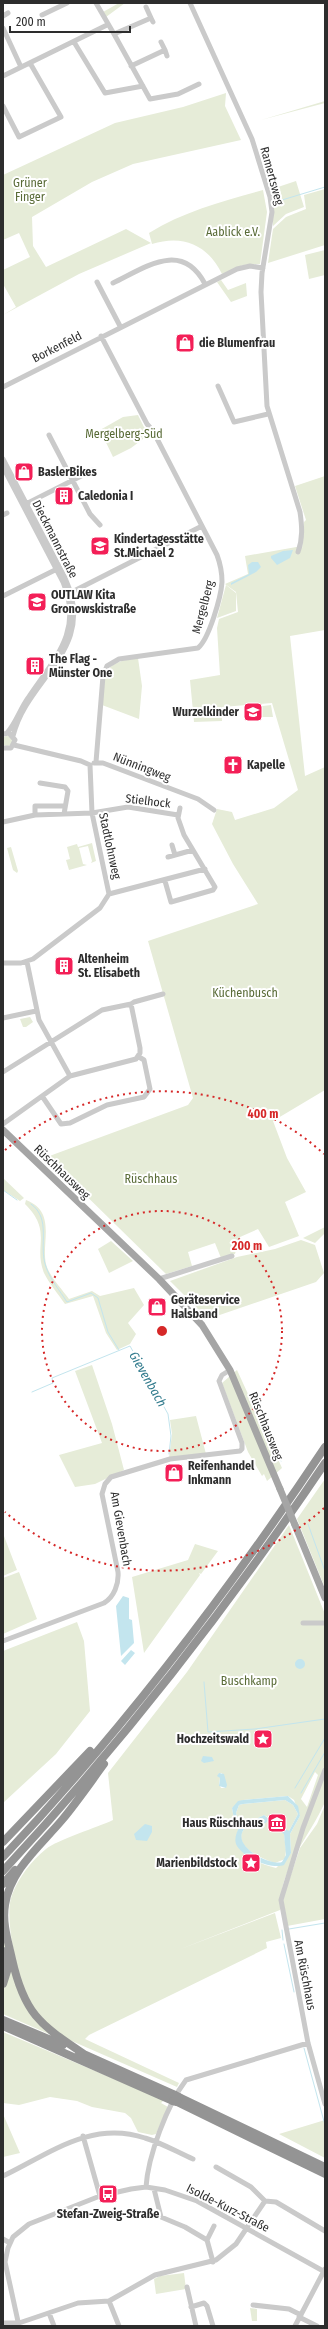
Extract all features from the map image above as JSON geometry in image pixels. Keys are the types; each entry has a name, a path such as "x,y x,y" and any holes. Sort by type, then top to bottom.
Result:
{"highway":[{"path":"3,1857 119,1725 196,1627 325,1447"},
{"path":"3,1871 129,1727 206,1630 325,1463"},
{"path":"3,1842 109,1730 119,1725"},
{"path":"3,1884 32,1854 84,1792 128,1734 129,1727"},
{"path":"32,1854 14,1879 5,1907 5,1929 17,1981 27,2005 41,2024 84,2054"},
{"path":"3,1951 8,1968 3,1984"},
{"path":"3,2020 84,2054 325,2174"},
{"path":"3,2026 176,2099 325,2167"},
{"path":"3,2030 43,2043"}],"main road":[{"name":"Rüschhausweg","path":"3,1130 158,1279 202,1325 230,1370 325,1598"}],"street":[{"path":"42,15 67,3"},
{"path":"96,3 150,99 178,94 199,84"},
{"name":"Ramertsweg","path":"190,3 252,139 269,192 272,212 263,268 262,310 268,414 300,512 302,535 298,552"},
{"path":"114,34 152,20 146,7"},
{"path":"3,76 107,25"},
{"path":"3,28 21,67"},
{"path":"74,42 105,93 143,86"},
{"path":"161,42 167,56"},
{"path":"131,66 165,50"},
{"path":"3,106 19,137 60,117 30,62"},
{"path":"113,283 156,262 169,259 190,265 198,272 205,284"},
{"name":"Borkenfeld","path":"3,387 120,326 243,266 263,268"},
{"path":"97,282 120,326"},
{"name":"Mergelberg","path":"96,762 104,676 109,663 120,659 198,648 204,642 220,592 222,576 220,562 202,526 154,431 147,424 101,336"},
{"path":"218,386 234,422 268,414"},
{"path":"49,435 90,514 100,525"},
{"name":"Dieckmannstraße","path":"3,459 24,504"},
{"name":"Dieckmannstraße","path":"3,467 58,569 69,594 74,618 68,643 24,710 13,736 5,733 64,644 70,618 69,594"},
{"path":"24,504 93,470"},
{"path":"69,594 202,526"},
{"path":"3,596 58,569"},
{"path":"13,736 14,744"},
{"path":"4,750 14,744 81,761 90,766"},
{"name":"Nünningweg","path":"90,766 96,762 184,794 203,802 214,810"},
{"name":"Stadtlohnweg","path":"27,962 100,908 109,894 92,813 90,766"},
{"path":"40,783 65,787 68,791 64,814"},
{"path":"36,815 35,806 65,806"},
{"name":"Stielhock","path":"3,822 36,815 92,813 128,807 178,815"},
{"name":"Stielhock","path":"165,881 171,902 213,890 215,887 181,827 178,815 180,808"},
{"path":"172,845 175,856"},
{"path":"168,857 193,850"},
{"path":"109,894 165,881 205,869"},
{"path":"3,963 27,962 36,1011 51,1043 70,1076"},
{"path":"3,1072 102,1010 131,1004 163,994"},
{"path":"3,1124 70,1076 134,1061 139,1057 140,1048 131,1004"},
{"path":"3,1018 36,1011"},
{"path":"42,1096 61,1124 70,1123 107,1105 144,1097 150,1089 144,1060 139,1057"},
{"path":"158,1279 232,1256"},
{"name":"Am Gievenbach","path":"3,1641 104,1603 111,1596 118,1583 118,1572 102,1494 105,1484 111,1477 170,1459 240,1451 242,1449 242,1442 219,1381 222,1375 230,1370"},
{"path":"303,1623 325,1623"},
{"name":"Am Rüschhaus","path":"325,1770 303,1828 281,1900 308,2043 325,2104"},
{"path":"146,2187 149,2163 156,2142 186,2080 308,2043"},
{"path":"3,2176 65,2143 82,2136 101,2133 121,2133 144,2137 193,2159"},
{"path":"82,2136 100,2196"},
{"path":"216,2167 251,2187 265,2200 276,2202 325,2231"},
{"name":"Isolde-Kurz-Straße","path":"19,2325 4,2262 10,2243 16,2233 29,2224 100,2196 119,2191 146,2187 177,2193 197,2201 325,2270 295,2326"},
{"path":"154,2189 161,2217 185,2227 207,2240"},
{"path":"3,2324 19,2325 78,2303 109,2301 155,2275 213,2262 232,2249 248,2229 265,2200"},
{"path":"213,2262 207,2240 214,2226"},
{"path":"3,2239 10,2243"},
{"path":"187,2288 196,2326"},
{"path":"109,2301 119,2326"},
{"path":"192,2306 204,2304 207,2306 213,2326"},
{"path":"253,2305 289,2309 317,2326"},
{"path":"48,2313 54,2326"}],"green space":[{"path":"119,3 125,3 106,17 103,12"},
{"name":"Grüner Finger","path":"226,93 225,106 241,140 133,164 92,182 32,217 33,246 46,267 126,229 151,243 79,274 3,315 16,307 3,284 3,270 30,257 19,233 3,240 3,175 115,123 183,107"},
{"path":"325,101 325,103 261,120"},
{"path":"296,181 304,207 286,214 273,226 272,189"},
{"path":"325,189 325,245 268,263 273,229 286,217 306,209 304,195"},
{"name":"Aablick e.V.","path":"263,190 267,212 260,264 243,265 222,274 210,256 193,244 174,240 152,244 149,233 162,225 205,207"},
{"path":"325,250 325,275 309,279 305,255"},
{"path":"221,280 228,290 246,283 247,296 231,302 217,282"},
{"name":"Mergelberg-Süd","path":"138,415 144,427 151,433 131,448 113,457 100,430 123,417"},
{"path":"325,476 325,630 290,636 305,776 325,767 325,1090 273,1121 287,1158 306,1192 285,1202 299,1236 269,1247 258,1229 240,1237 235,1254 221,1258 215,1243 188,1252 192,1266 166,1274 67,1177 44,1158 188,1105 193,1098 148,941 258,904 233,864 212,824 217,809 232,812 235,820 274,808 298,790 272,703 222,707 222,721 194,722 190,680 220,675 217,628 219,619 238,612 236,592 225,584 248,574 245,556 302,546 302,549 304,522 306,520 295,486"},
{"path":"226,585 236,593 236,611 217,618"},
{"path":"138,658 142,686 139,719 102,705 105,677 111,666 126,660"},
{"path":"271,705 273,717 256,717 255,707"},
{"path":"7,736 12,741 7,746 2,741"},
{"path":"92,843 96,861 91,863 92,861 88,846 79,848 83,864 87,865 69,870 66,860 70,859 67,847 77,844 78,847"},
{"path":"11,847 18,871 17,873 13,870 7,848"},
{"path":"30,1017 33,1022 26,1027 23,1027 20,1019"},
{"path":"3,1178 24,1198 20,1201 3,1190"},
{"path":"26,1200 36,1205 42,1212 46,1228 46,1264 53,1278 69,1299 92,1291 100,1296 134,1288 144,1305 128,1323 136,1334 130,1344 117,1350 106,1333 93,1296 65,1304 48,1281 41,1263 41,1238 38,1223 25,1204"},
{"path":"325,1227 325,1233 315,1243 303,1238"},
{"path":"301,1240 315,1245 324,1273 316,1282 208,1319 170,1281 237,1257 275,1249"},
{"path":"111,1241 133,1261 109,1273 98,1249"},
{"path":"92,1365 112,1424 124,1470 95,1484 75,1487 59,1455 102,1443 75,1371"},
{"path":"237,1370 282,1468 267,1481 264,1474 262,1476 248,1452 222,1383"},
{"path":"196,1416 206,1454 169,1458 172,1434 170,1420"},
{"path":"325,1479 325,1588 297,1519"},
{"name":"Buschkamp","path":"289,1525 325,1614 325,1802 296,1854 284,1880 280,1910 178,1950 275,1913 281,1938 266,1942 267,1948 89,2035 85,2039 179,2083 177,2087 65,2038 43,2019 32,2006 22,1983 11,1935 10,1905 12,1895 22,1876 41,1853 51,1845 113,1820 108,1773 187,1672","holes":["315,1772 318,1775 307,1807 301,1799","222,1773 226,1788 221,1788 219,1784 220,1778 218,1774","288,1796 294,1800 300,1816 290,1834 291,1853 276,1868 252,1859 240,1849 237,1842 237,1834 240,1826 234,1819 232,1808 243,1800"]},
{"path":"4,1536 17,1570 3,1576 3,1537"},
{"path":"195,1544 218,1551 201,1574 199,1573 200,1575 144,1653 132,1577 188,1560"},
{"path":"19,1572 37,1619 3,1634 3,1578"},
{"path":"77,1622 84,1641 90,1711 56,1754 3,1803 3,1651"},
{"path":"285,1800 293,1805 298,1814 289,1831 284,1834 286,1850 285,1859 275,1863 256,1855 244,1845 241,1834 245,1828 266,1823 269,1818 264,1815 252,1821 244,1822 240,1821 236,1813 239,1805"},
{"path":"325,1805 325,1919 287,1926 282,1901 300,1848 317,1824"},
{"path":"3,1916 16,1983 49,2034 3,2014 3,1988 5,1984"},
{"path":"3,2032 164,2100 161,2103 168,2107 156,2134 152,2135 138,2132 131,2118 125,2113 92,2107 77,2101 50,2097 19,2105 3,2103"},
{"path":"3,2114 20,2153 3,2157"},
{"path":"325,2120 325,2158 279,2134"},
{"path":"184,2273 186,2289 156,2294 154,2279 160,2276"},
{"path":"250,2308 257,2309 257,2321 252,2321"}],"water":[{"path":"293,550 290,558 277,565 271,558 271,556 283,551"},
{"path":"252,562 258,562 261,567 256,572 231,585 231,583 249,574 248,565"},
{"path":"123,1596 129,1598 129,1619 132,1620 134,1643 121,1656 116,1606"},
{"path":"131,1650 135,1653 125,1665 121,1661"},
{"path":"298,1659 302,1659 304,1660 304,1668 298,1669 295,1666 295,1662"},
{"path":"203,1756 212,1757 214,1761 204,1763 201,1761"},
{"path":"219,1773 224,1774 227,1785 226,1788 219,1786 220,1778 217,1776"},
{"path":"288,1796 298,1806 300,1816 290,1834 291,1853 284,1865 272,1866 265,1864 250,1858 239,1849 235,1839 240,1826 234,1819 232,1808 238,1801","holes":["285,1800 293,1805 298,1814 289,1831 283,1828 281,1832 284,1834 286,1855 282,1862 269,1861 261,1858 247,1848 242,1841 242,1835 245,1828 266,1823 269,1819 264,1815 247,1822 240,1821 236,1813 239,1805"]},
{"path":"145,1824 152,1826 152,1832 147,1841 136,1840 134,1834"}],"waterway":[{"path":"282,200 325,187"},
{"name":"Gievenbach","path":"3,1190 17,1200"},
{"name":"Gievenbach","path":"31,1204 41,1217 43,1225 44,1259 46,1267 53,1280 67,1302 91,1293 98,1298 108,1332 119,1350"},
{"name":"Gievenbach","path":"32,1392 53,1383 52,1378 130,1346 168,1414 171,1436 169,1454"},
{"name":"Gievenbach","path":"272,1450 278,1454 281,1461"},
{"name":"Gievenbach","path":"308,1524 325,1571"},
{"path":"204,1682 208,1732 255,1729 325,1719"},
{"path":"295,1788 325,1738"},
{"path":"301,1793 325,1752"},
{"name":"Gievenbach","path":"289,1929 325,1923"},
{"name":"Gievenbach","path":"282,1930 283,1940"},
{"name":"Gievenbach","path":"284,1944 294,1992"},
{"name":"Gievenbach","path":"304,2048 325,2125"}],"place":[{"name":"die Blumenfrau","path":"185,343"},
{"name":"BaslerBikes","path":"24,472"},
{"name":"Caledonia I","path":"64,496"},
{"name":"Kindertagesstätte St.Michael 2","path":"100,546"},
{"name":"OUTLAW Kita Gronowskistraße","path":"37,602"},
{"name":"The Flag - Münster One","path":"35,666"},
{"name":"Wurzelkinder","path":"253,712"},
{"name":"Kapelle","path":"233,765"},
{"name":"Altenheim St. Elisabeth","path":"64,966"},
{"name":"Geräteservice Halsband","path":"157,1307"},
{"name":"Reifenhandel Inkmann","path":"174,1473"},
{"name":"Hochzeitswald","path":"263,1739"},
{"name":"Haus Rüschhaus","path":"277,1823"},
{"name":"Marienbildstock","path":"251,1863"},
{"name":"Stefan-Zweig-Straße","path":"108,2194"}],"park label":[{"name":"Küchenbusch","path":"245,993"},
{"name":"Rüschhaus","path":"151,1179"}]}
